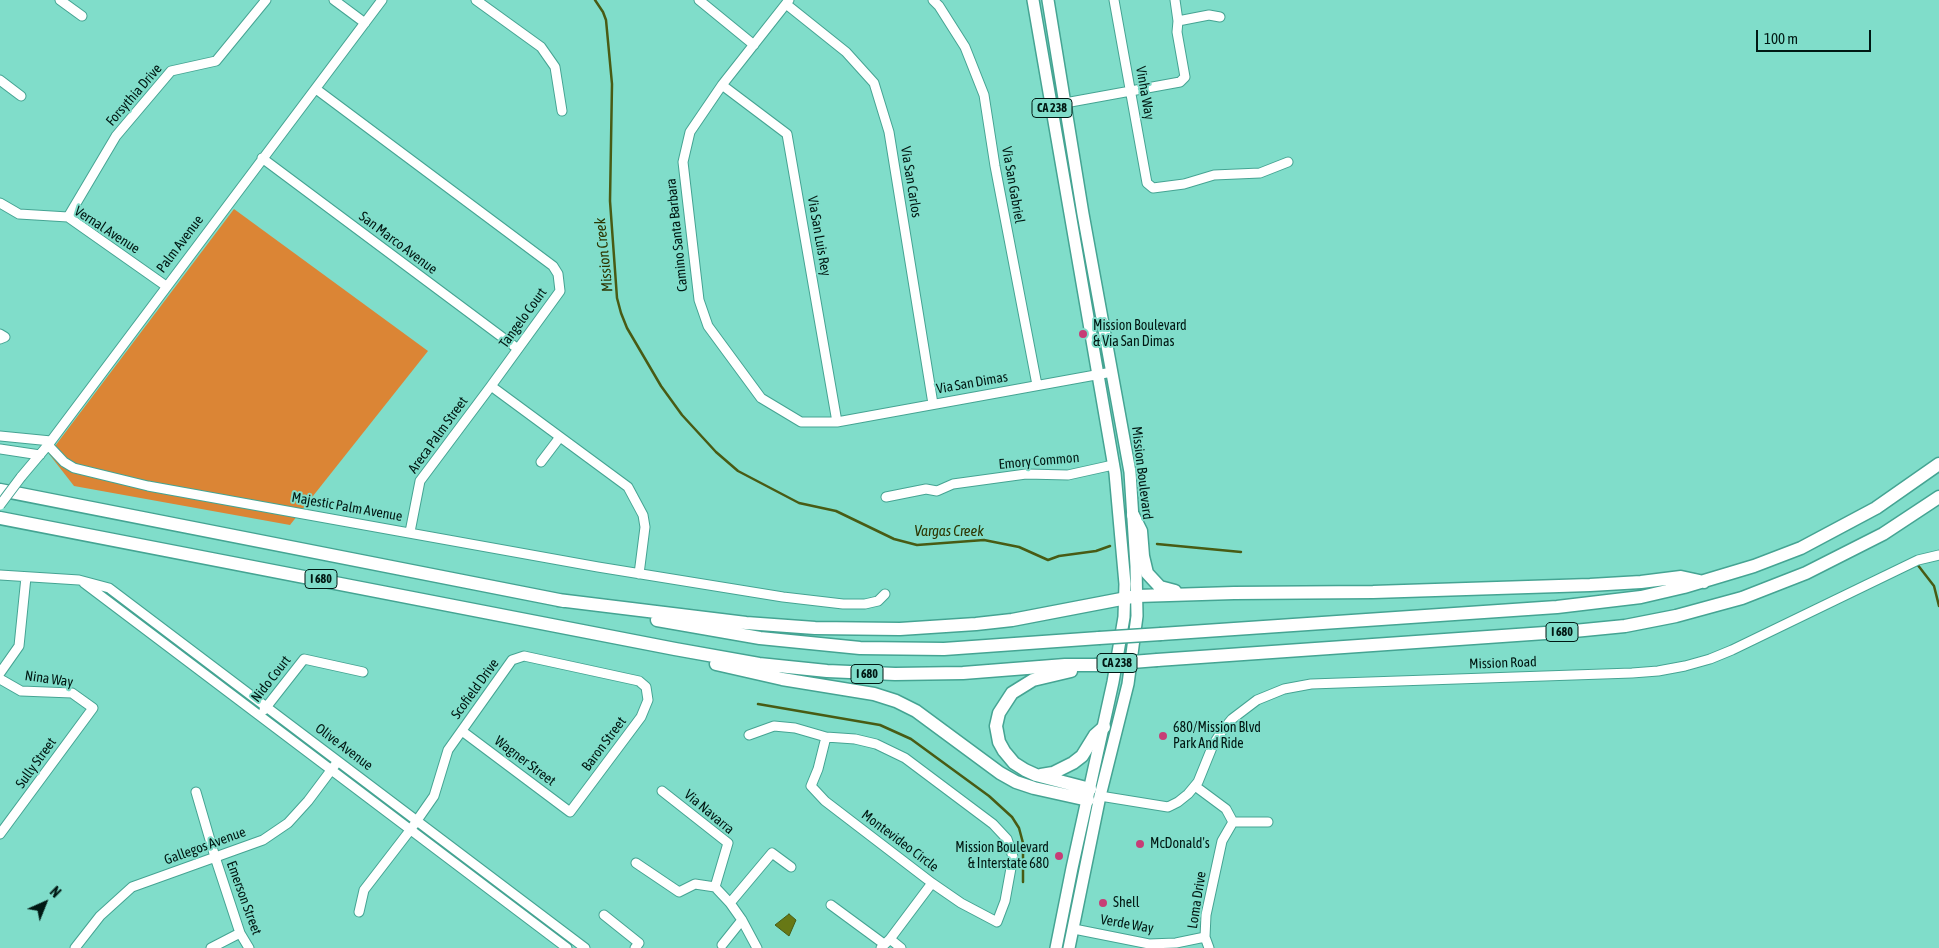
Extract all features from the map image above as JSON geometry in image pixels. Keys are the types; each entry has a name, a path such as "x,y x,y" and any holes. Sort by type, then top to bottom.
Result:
{"highway":[{"name":"I 680","path":"0,490 727,633 835,646 944,649 1574,606 1641,597 1704,582 1754,566 1816,540 1890,500 1939,464"},
{"name":"I 680","path":"0,518 759,664 860,673 946,674 1574,632 1668,618 1742,598 1806,573 1883,534 1939,497"},
{"path":"1133,515 1139,525 1145,566 1151,578 1164,589 1194,594"},
{"path":"558,600 746,624 856,630 900,629 1012,620 1131,597 1590,585 1681,577 1704,582"},
{"path":"642,643 755,674 874,694 896,701 916,711 1000,773 1016,782 1034,788 1093,795"},
{"path":"1093,795 1036,775 1014,763 999,742 996,726 999,713 1012,693 1022,686 1033,680 1095,665"},
{"path":"1036,775 1052,773 1073,763 1082,756 1095,735 1104,726"}],"main road":[{"name":"Mission Boulevard","path":"1033,0 1098,374 1131,597 1137,616 1128,684 1093,795 1056,948"},
{"name":"Mission Boulevard","path":"1048,0 1130,472 1133,515 1131,597 1124,617 1114,682 1104,726 1074,929 1069,948"}],"street":[{"path":"60,0 82,16"},
{"name":"Forsythia Drive","path":"68,217 116,136 171,71 216,61 266,0"},
{"path":"334,0 365,23"},
{"name":"Palm Avenue","path":"0,505 40,455 382,0"},
{"path":"476,0 541,48 556,67 562,111"},
{"path":"699,0 754,45"},
{"name":"Via San Gabriel","path":"934,0 965,47 984,95 1038,385"},
{"name":"Vinha Way","path":"1114,0 1147,183 1153,188 1184,184 1214,175 1260,173 1288,162"},
{"path":"1065,103 1180,82 1185,77 1177,32 1178,21 1174,0"},
{"name":"Camino Santa Barbara","path":"787,2 722,85 690,132 683,162 699,300 708,326 761,398 800,422 837,422"},
{"name":"Via San Carlos","path":"787,2 846,52 874,84 889,132 933,404"},
{"path":"1178,21 1209,16 1220,17"},
{"path":"0,80 21,96"},
{"name":"Via San Luis Rey","path":"722,85 787,134 837,422"},
{"name":"Tangelo Court","path":"316,89 553,266 558,274 560,291 491,386"},
{"name":"San Marco Avenue","path":"262,158 518,349"},
{"name":"Vernal Avenue","path":"0,203 19,214 68,217 166,286"},
{"path":"0,334 5,338 0,339"},
{"name":"Via San Dimas","path":"837,422 1112,372"},
{"path":"491,386 628,487 637,500 645,527 639,574"},
{"name":"Areca Palm Street","path":"410,532 420,481 491,386"},
{"path":"0,436 49,443"},
{"path":"541,462 560,437"},
{"name":"Majestic Palm Avenue","path":"49,443 56,454 74,468 148,486 639,574 783,597 843,604 865,604 878,601 885,594"},
{"path":"0,449 40,455"},
{"name":"Emory Common","path":"886,497 926,489 937,491 953,484 1026,474 1068,475 1113,466"},
{"name":"Mission Road","path":"1093,795 1168,806 1178,802 1195,786 1213,745 1232,719 1257,700 1284,689 1311,684 1632,673 1685,666 1732,650 1918,560 1939,555"},
{"name":"Olive Avenue","path":"0,575 80,580 109,588 586,948"},
{"path":"0,672 19,646 26,577"},
{"name":"Olive Avenue","path":"80,580 567,948"},
{"name":"Scofield Drive","path":"359,912 364,890 418,820 434,796 448,750 512,660 524,656 639,682 646,686"},
{"name":"Nido Court","path":"260,715 304,659 363,672"},
{"name":"Nina Way","path":"0,679 21,691 72,693 93,708"},
{"name":"Baron Street","path":"570,812 641,717 648,700 646,686"},
{"name":"Sully Street","path":"0,834 93,708"},
{"path":"749,735 774,726 795,728 826,736"},
{"name":"Wagner Street","path":"462,731 570,812"},
{"name":"Montevideo Circle","path":"826,736 855,738 876,744 905,758 993,824 1007,839 1013,857 1005,901 997,922 962,903 932,883 825,802 811,786 818,769 826,736"},
{"name":"Gallegos Avenue","path":"75,948 100,916 132,887 263,840 288,823 308,801 338,761"},
{"path":"1195,786 1226,809 1233,822 1268,822"},
{"name":"Via Navarra","path":"662,791 728,843 715,887"},
{"name":"Emerson Street","path":"196,792 240,932 249,948"},
{"name":"Loma Drive","path":"1209,948 1205,937 1206,915 1222,841 1233,822"},
{"path":"730,903 772,853 791,867"},
{"path":"636,863 679,892 695,884 715,887 742,920 757,948"},
{"path":"885,944 932,883"},
{"path":"831,905 885,944 901,948"},
{"path":"604,915 639,942 635,948"},
{"path":"722,945 742,920"},
{"name":"Verde Way","path":"1074,929 1149,944 1176,943 1205,937"},
{"path":"212,948 240,932"}],"shaded area":[{"path":"234,209 428,351 290,525 74,486 49,454"},
{"path":"789,914 796,920 789,936 775,925"}],"waterway":[{"name":"Mission Creek","path":"595,0 606,20 612,84 610,201 617,298 621,313 627,328 661,386 682,415 716,452 738,471 799,503 836,511 894,539 917,545 984,540 1019,547 1048,560 1059,556 1096,551 1110,546"},
{"name":"Vargas Creek","path":"1157,544 1241,552"},
{"path":"1917,564 1934,586 1939,606"},
{"path":"758,704 880,725 911,739 989,796 1012,817 1019,828 1023,843 1023,882"}],"place":[{"name":"Mission Boulevard & Via San Dimas","path":"1083,334"},
{"name":"680/Mission Blvd Park And Ride","path":"1163,736"},
{"name":"McDonald's","path":"1140,844"},
{"name":"Mission Boulevard & Interstate 680","path":"1059,856"},
{"name":"Shell","path":"1103,903"}]}
